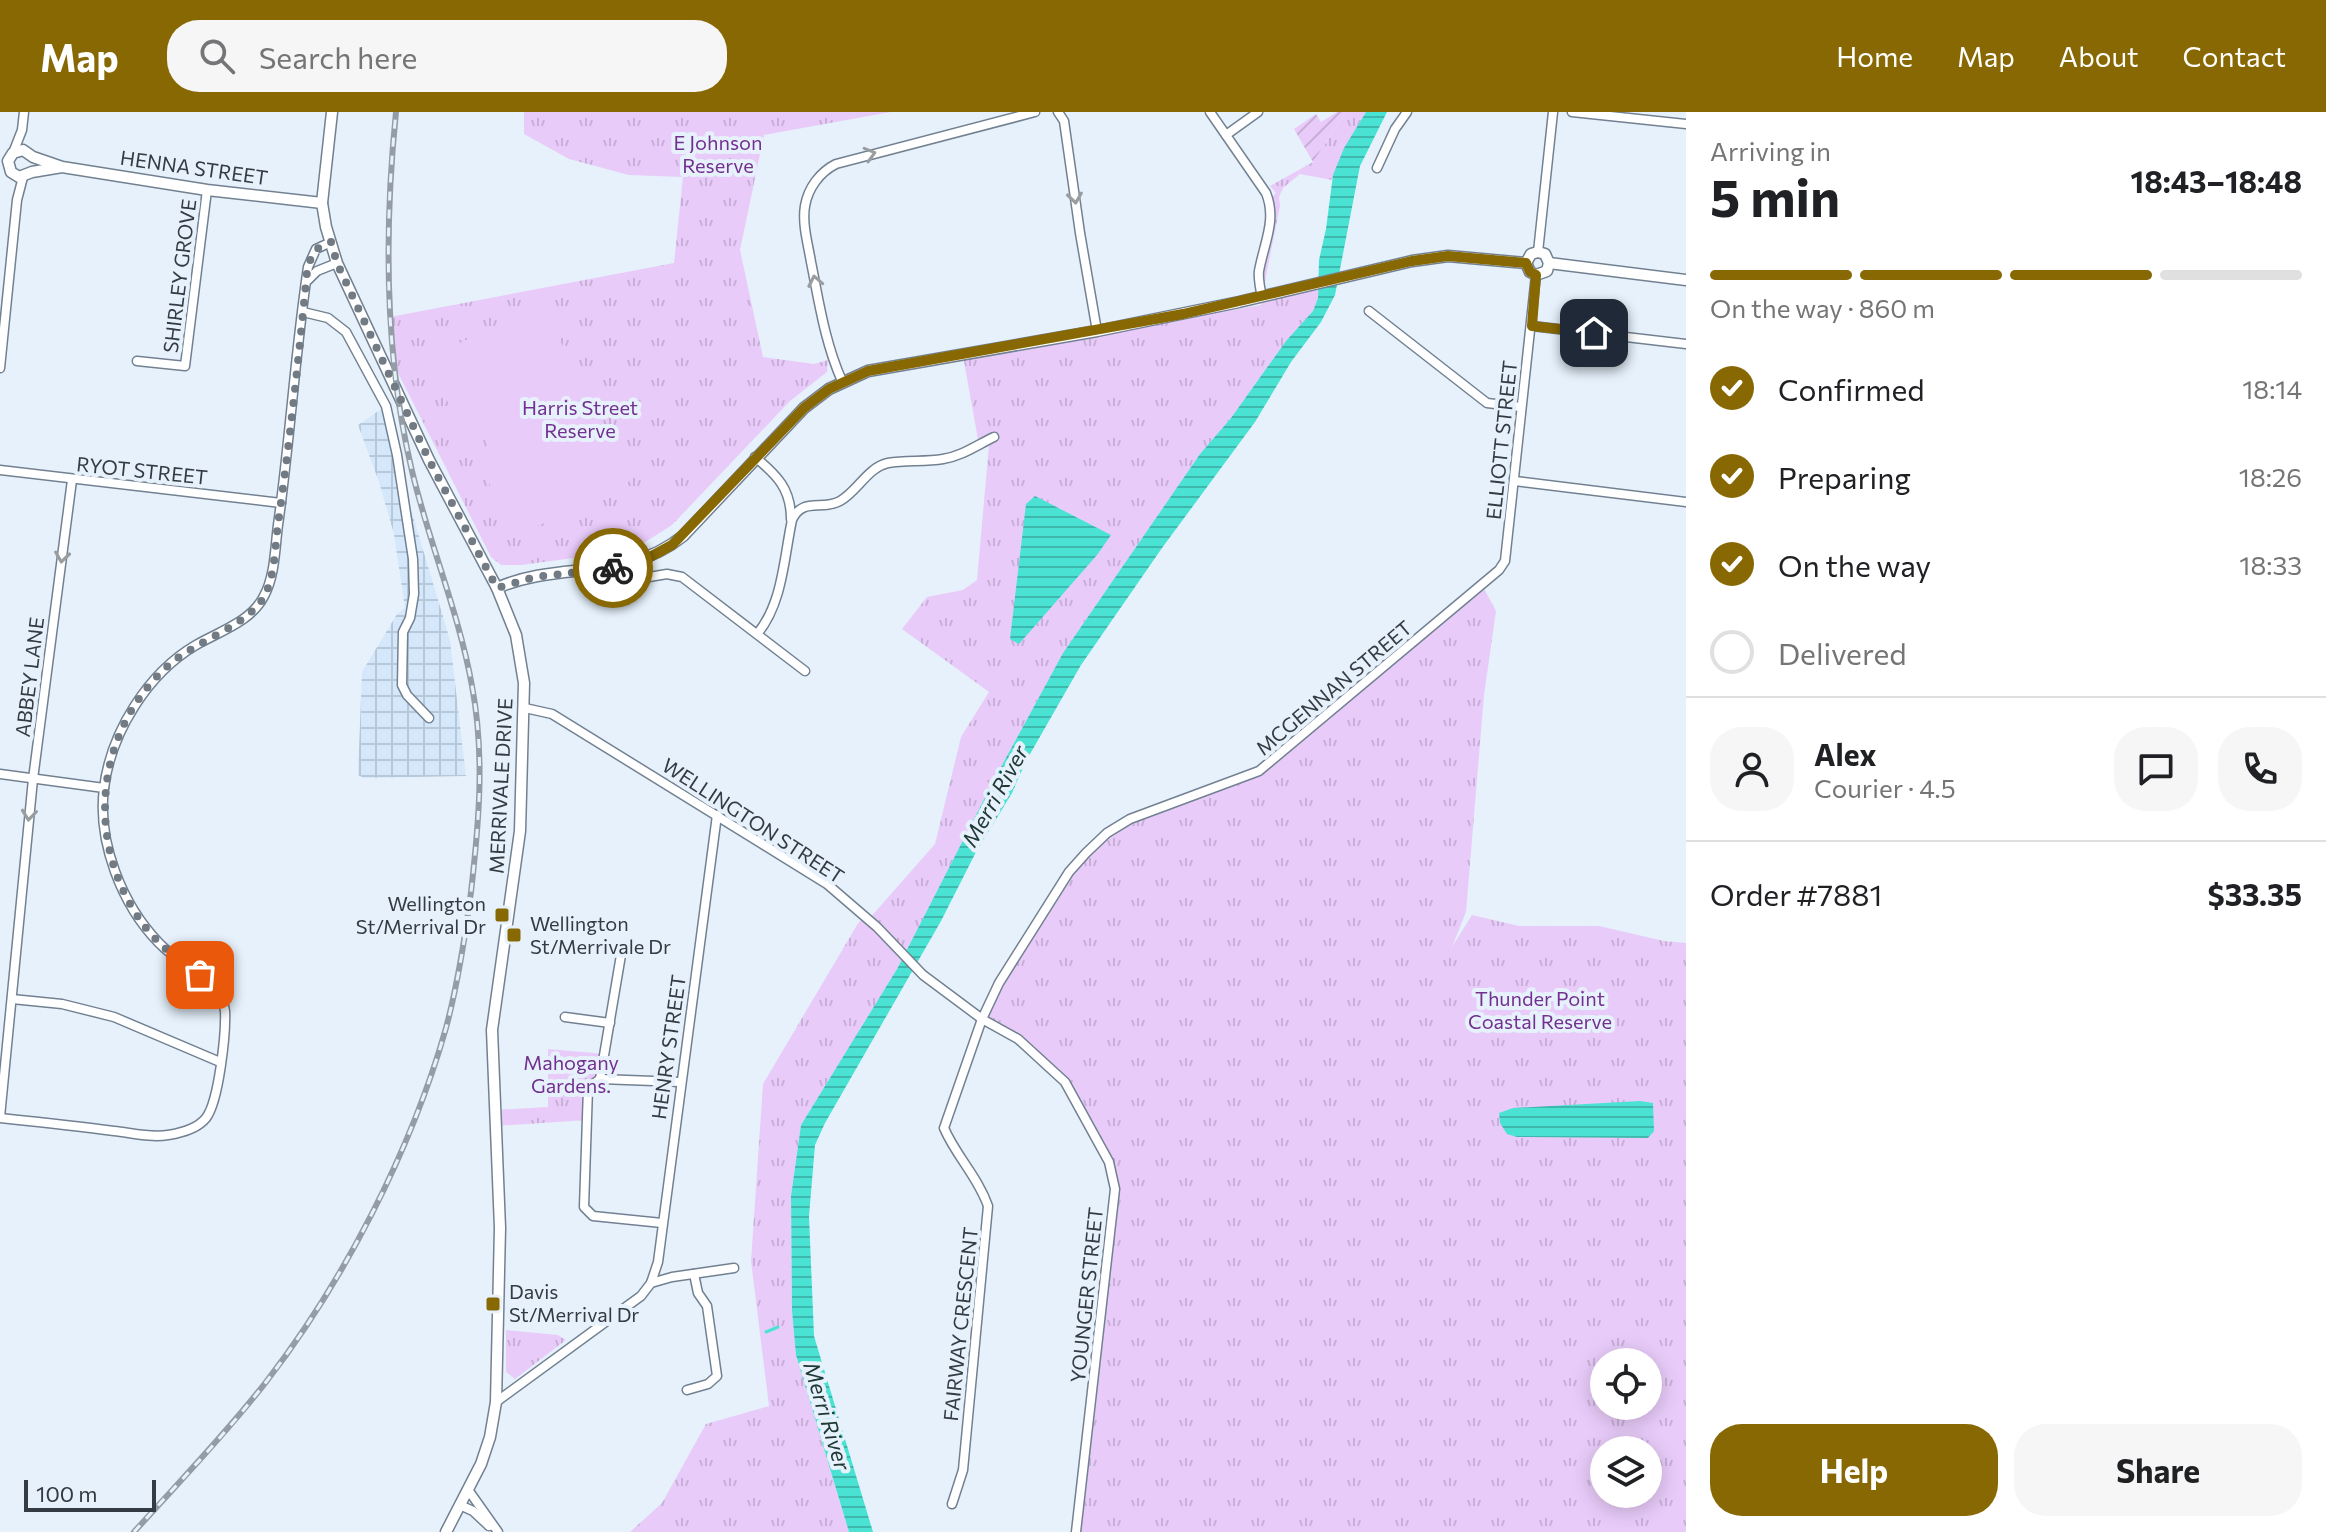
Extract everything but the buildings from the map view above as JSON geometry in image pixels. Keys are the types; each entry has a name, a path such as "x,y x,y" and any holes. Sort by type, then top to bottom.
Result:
{"street":[{"path":"7,156 22,130 24,112"},
{"name":"MERRIVALE DRIVE","path":"332,112 322,203 337,263 429,460 497,588 519,647 525,708 520,831 492,1030 500,1228 496,1402 486,1450 462,1506 446,1532"},
{"path":"842,381 828,344 804,216 808,194 819,176 836,164 1035,112"},
{"path":"1058,112 1064,121 1097,331"},
{"path":"1210,112 1266,193 1271,207 1259,270 1262,297"},
{"path":"1226,135 1258,112"},
{"path":"1377,168 1395,129 1407,112"},
{"path":"1538,252 1553,112"},
{"path":"1572,112 1686,124"},
{"path":"15,172 35,166 22,130"},
{"path":"7,156 19,150 30,154"},
{"name":"HENNA STREET","path":"30,154 62,167 207,190 322,203"},
{"path":"0,368 17,200 15,172 7,156"},
{"name":"HENNA STREET","path":"15,172 62,167"},
{"name":"SHIRLEY GROVE","path":"137,361 185,366 207,190"},
{"path":"0,1117 166,1136 193,1128 207,1117 218,1084 224,1003 200,975 159,943 128,900 110,855 104,788 129,715 155,680 193,647 247,617 268,588 311,257 320,245 331,242"},
{"path":"1538,252 1545,254 1549,263 1544,273 1536,275 1530,272 1526,263 1529,256 1538,252"},
{"path":"497,588 535,577 627,565 661,552 683,536 804,408 842,381 881,369 1097,331 1262,297 1350,274 1448,256 1526,263"},
{"path":"306,288 312,274 337,263"},
{"path":"1549,263 1686,280"},
{"name":"ELLIOTT STREET","path":"1505,561 1536,275"},
{"path":"1369,311 1487,403 1521,407"},
{"path":"303,312 328,318 346,332 386,406 413,559 414,594 410,618 403,632 402,685 407,695 429,718"},
{"path":"1532,326 1686,344"},
{"path":"758,633 775,600 790,528 798,510 841,501 886,464 949,458 966,453 994,437"},
{"path":"755,457 778,476 796,497 814,505"},
{"name":"RYOT STREET","path":"0,470 281,503"},
{"path":"778,476 789,498 790,528"},
{"name":"ABBEY LANE","path":"0,1117 33,779 72,480"},
{"path":"1515,481 1686,502"},
{"name":"MCGENNAN STREET","path":"982,1019 999,983 1069,872 1107,833 1130,819 1259,771 1494,575 1505,561"},
{"path":"585,571 587,582 595,586 667,574 679,575 805,671"},
{"name":"WELLINGTON STREET","path":"525,708 552,714 827,884 877,927 923,975 982,1019"},
{"path":"0,774 104,788"},
{"name":"HENRY STREET","path":"651,1283 658,1262 717,815"},
{"path":"600,1079 621,955"},
{"path":"12,999 62,1004 114,1017 220,1062"},
{"path":"565,1017 610,1023"},
{"name":"FAIRWAY CRESCENT","path":"952,1504 963,1470 988,1206 982,1189 951,1144 944,1128 982,1019"},
{"name":"YOUNGER STREET","path":"982,1019 1018,1039 1065,1082 1109,1162 1115,1189 1076,1532"},
{"path":"662,1223 593,1216 584,1207 588,1088 600,1079 680,1082"},
{"path":"496,1402 641,1296 651,1283 734,1268"},
{"path":"687,1390 708,1384 717,1376 707,1306 698,1293 694,1274"},
{"path":"469,1491 497,1532"},
{"path":"462,1506 473,1511 497,1532"}],"shaded area":[{"path":"381,409 450,640 466,776 364,778 358,775 362,672 397,614 405,608 394,534 358,425"}],"green space":[{"name":"Harris Street Reserve","path":"524,112 891,112 764,135 740,250 763,357 814,364 828,360 827,372 790,401 672,525 639,546 618,552 501,565 491,557 397,371 390,317 674,263 683,177 629,175 569,159 524,134"},
{"path":"1337,112 1346,112 1313,162 1294,129 1316,114 1321,122"},
{"path":"1346,112 1366,112 1344,149 1332,180 1300,174 1283,188 1262,296 1318,282 1318,298 1313,311 1286,341 1231,418 1200,454 1063,653 897,969 801,1125 791,1196 792,1311 796,1355 849,1532 630,1532 662,1503 706,1424 769,1406 751,1261 763,1084 857,925 864,916 869,919 935,844 961,737 989,692 902,629 927,597 963,590 977,580 989,445 979,445 963,356 1261,305 1261,266 1269,200 1276,193 1270,186 1313,162"},
{"path":"542,303 582,386 568,393 575,405 590,398 630,481 515,537 475,454 488,448 483,435 467,442 427,359"},
{"name":"Thunder Point Coastal Reserve","path":"1482,585 1496,611 1484,695 1466,912 1452,947 1472,915 1519,926 1599,926 1686,943 1686,1532 1076,1532 1113,1216 1109,1162 1065,1082 1018,1039 982,1019 999,983 1086,853 1130,819 1259,771"},
{"name":"Mahogany Gardens.","path":"548,1049 605,1054 600,1079 588,1088 587,1120 495,1126 494,1110 548,1107"},
{"path":"506,1330 558,1335 566,1340 515,1379 506,1372"}],"water":[{"name":"Merri River","path":"1366,112 1387,112 1360,166 1335,295 1321,322 1291,362 1255,422 1081,665 815,1145 809,1216 814,1336 873,1532 849,1532 796,1355 792,1311 791,1196 801,1125 897,969 1063,653 1200,454 1231,418 1286,341 1313,311 1318,298 1319,260 1333,175 1344,148"},
{"path":"1035,496 1111,535 1019,644 1010,639 1026,504"},
{"path":"1640,1101 1653,1103 1654,1131 1648,1138 1517,1137 1507,1134 1500,1123 1499,1113 1513,1108"}],"waterway":[{"path":"766,1332 778,1327"}],"railway":[{"path":"134,1532 266,1382 295,1343 348,1258 414,1121 446,1028 461,960 476,840 478,737 466,659 412,471 396,382 388,247 396,112"}],"way so far":[{"path":"200,975 159,943 128,900 110,855 104,788 129,715 155,680 193,647 247,617 265,596 281,503 307,272 311,257 320,245 331,242 337,263 429,460 497,588 535,577 613,568"}],"place":[{"name":"Wellington St/Merrival Dr","path":"502,915"},
{"name":"Wellington St/Merrivale Dr","path":"514,935"},
{"name":"Davis St/Merrival Dr","path":"493,1304"}],"route":[{"path":"613,568 650,557 672,545 804,408 842,381 868,371 1097,331 1262,297 1379,267 1448,256 1526,263 1530,272 1536,275 1532,326 1594,333"}],"park label":[{"name":"E Johnson Reserve","path":"718,154"}]}
